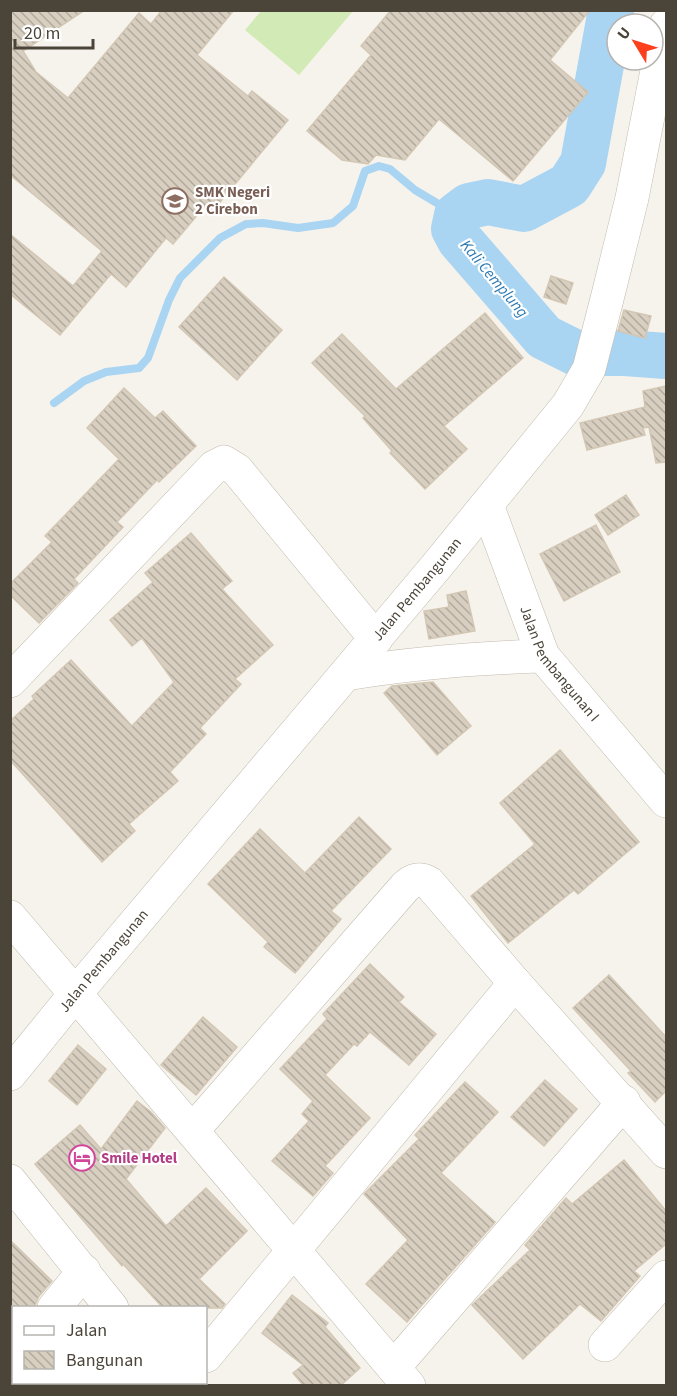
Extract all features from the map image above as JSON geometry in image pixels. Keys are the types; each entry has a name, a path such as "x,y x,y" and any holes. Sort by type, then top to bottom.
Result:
{"street":[{"name":"Jalan Pembangunan","path":"10,1074 376,639 568,405 588,369 608,295 632,198 666,25"},
{"path":"17,660 213,467 224,462 237,470 376,639"},
{"name":"Jalan Pembangunan I","path":"487,505 543,656 666,801"},
{"path":"346,674 428,662 543,656"},
{"path":"193,1130 411,882 420,880 429,882 666,1152"},
{"path":"10,917 402,1376 624,1102"},
{"path":"207,1355 516,983"},
{"path":"10,1181 110,1306"},
{"path":"56,1306 84,1271"},
{"path":"604,1345 666,1276"}],"green space":[{"path":"261,11 353,11 299,75 245,30"}],"building":[{"path":"10,10 85,10 23,51 36,72 68,98 139,13 151,24 162,10 234,10 197,55 248,96 252,91 288,120 212,212 205,206 173,244 166,238 126,287 111,274 60,335 10,294 10,234 73,286 102,251 10,175"},
{"path":"391,10 590,10 550,60 588,92 513,181 439,119 405,160 376,155 368,164 342,160 307,131 371,55 361,46"},
{"path":"551,276 573,283 566,304 544,297"},
{"path":"224,277 282,330 237,380 179,327"},
{"path":"624,310 651,316 645,338 618,331"},
{"path":"485,313 523,358 444,426 467,449 425,489 390,453 392,451 363,418 365,416 312,363 342,334 396,389"},
{"path":"666,386 666,462 656,463 649,427 643,428 645,435 587,450 580,423 645,407 643,391"},
{"path":"124,388 155,418 163,411 196,446 159,482 157,480 117,522 123,527 74,579 78,583 39,623 10,595 10,584 52,542 45,536 119,459 87,428"},
{"path":"626,495 639,515 608,535 595,515"},
{"path":"596,525 620,572 564,601 540,554"},
{"path":"191,533 232,581 222,589 273,645 235,679 241,684 200,728 206,734 170,772 178,781 129,824 135,831 102,862 10,760 10,721 34,699 32,696 71,660 132,726 174,682 142,638 132,646 110,620 153,582 145,573"},
{"path":"466,591 475,631 429,639 424,611 449,607 447,595"},
{"path":"433,682 471,726 437,755 384,693 392,686"},
{"path":"560,750 639,842 578,894 574,890 508,943 471,896 535,844 500,803"},
{"path":"359,817 391,849 331,911 341,919 295,973 264,947 268,942 208,884 260,829 305,873"},
{"path":"370,964 404,997 399,1002 436,1034 409,1065 370,1032 357,1046 354,1044 325,1075 370,1118 325,1166 333,1173 313,1196 272,1161 309,1121 302,1114 313,1101 280,1069 327,1019 323,1014"},
{"path":"609,975 666,1037 666,1091 655,1102 628,1073 631,1071 573,1008"},
{"path":"203,1017 237,1047 196,1095 161,1065"},
{"path":"78,1045 106,1069 77,1105 49,1081"},
{"path":"545,1080 577,1109 544,1146 511,1117"},
{"path":"465,1082 498,1112 441,1173 495,1222 407,1322 366,1284 408,1240 364,1194 419,1139 415,1135"},
{"path":"137,1101 165,1128 126,1179 166,1226 206,1188 247,1231 199,1279 225,1304 222,1308 161,1306 123,1264 122,1266 35,1164 80,1125 101,1149"},
{"path":"624,1160 666,1211 666,1244 634,1271 640,1276 601,1321 580,1304 523,1359 472,1305 530,1250 525,1245 566,1198 572,1204"},
{"path":"10,1240 52,1281 39,1296 35,1306 12,1306 10,1308"},
{"path":"292,1295 328,1323 325,1327 360,1368 340,1386 304,1386 293,1373 303,1365 262,1333"}],"waterway":[{"name":"Kali Cemplung","path":"611,10 583,163 569,185 524,209 488,202 469,206 457,215 454,229 460,240 544,337 576,353 666,356"},
{"path":"54,403 84,381 106,372 139,368 148,358 169,300 180,278 220,238 246,224 263,223 298,228 333,223 353,206 365,171 379,166 390,169 415,190 457,215"}],"place":[{"name":"SMK Negeri 2 Cirebon","path":"175,201"},
{"name":"Smile Hotel","path":"82,1158"}]}
